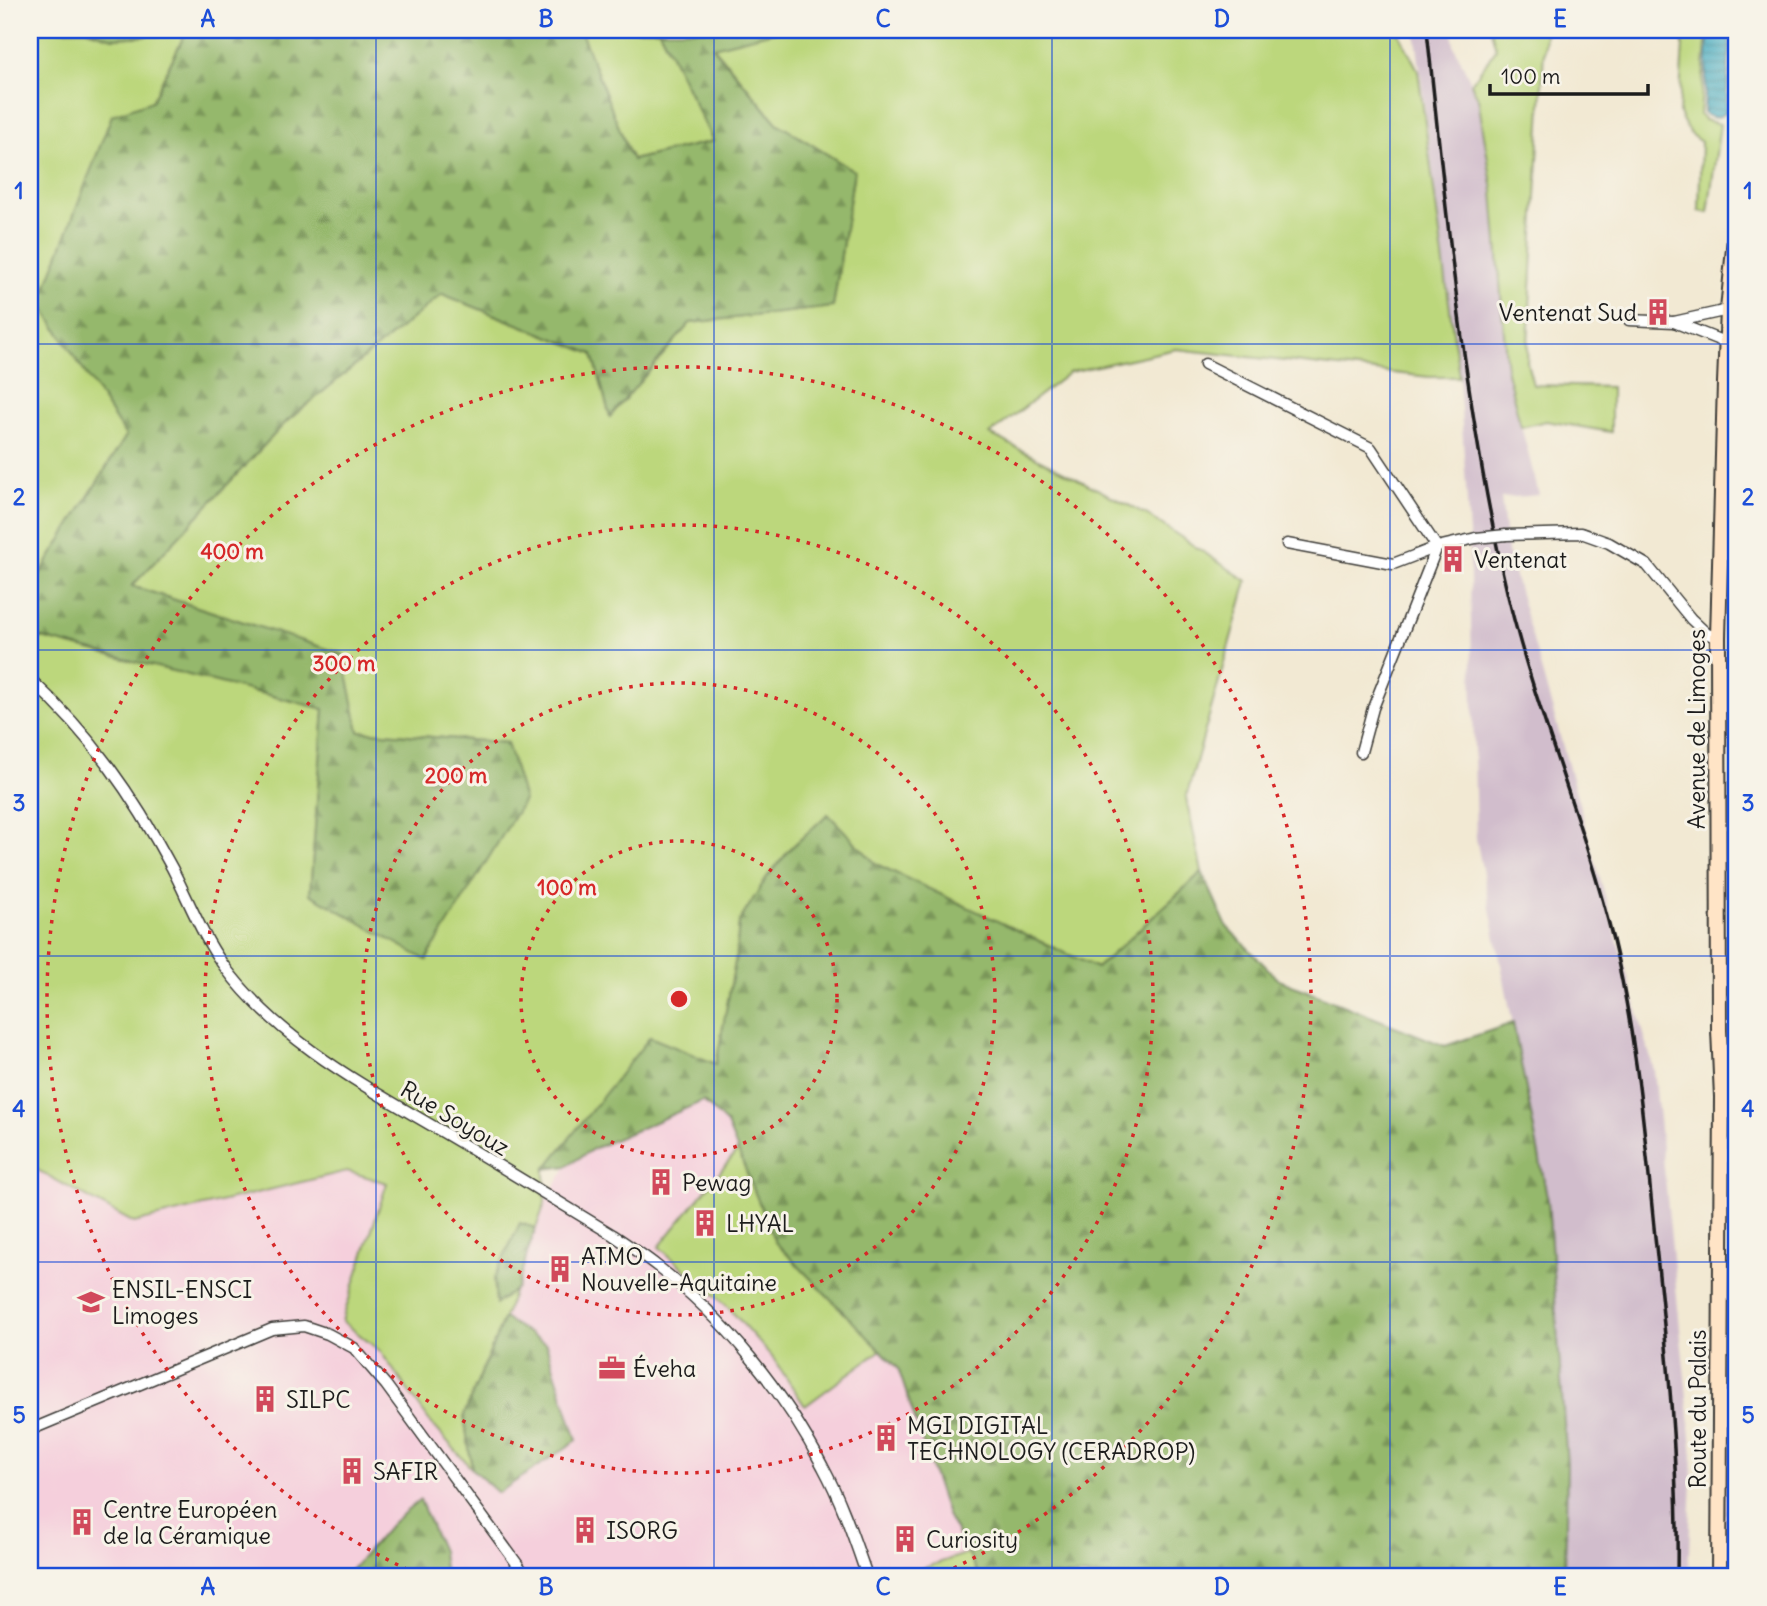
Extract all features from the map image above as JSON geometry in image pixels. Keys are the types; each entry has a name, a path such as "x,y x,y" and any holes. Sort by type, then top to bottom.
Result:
{"main road":[{"name":"Avenue de Limoges","path":"1720,1242 1722,1097 1719,1030 1718,637 1728,310 1737,217"},
{"name":"Route du Palais","path":"1719,1576 1720,1242"}],"street":[{"path":"1629,320 1674,322 1728,310"},
{"path":"1674,322 1727,343"},
{"path":"1205,363 1371,448 1437,547"},
{"path":"1287,544 1393,564 1437,547 1476,538 1581,533 1609,542 1647,565 1691,619 1707,634 1718,637"},
{"path":"1361,752 1373,708 1437,547"},
{"name":"Rue Soyouz","path":"30,679 80,728 108,762 143,814 196,920 223,965 253,1000 286,1032 339,1071 613,1235 657,1265 699,1301 754,1362 812,1446 845,1513 867,1576"},
{"path":"1722,1097 1737,1099"},
{"path":"30,1430 272,1329 304,1326 328,1334 354,1348 386,1385 526,1576"}],"shaded area":[{"path":"1415,30 1452,30 1454,46 1478,98 1493,191 1507,372 1539,495 1501,498 1507,548 1654,1070 1693,1456 1688,1576 1565,1576 1567,1464 1548,1201 1476,838 1469,533 1459,377"},
{"path":"1735,979 1737,1576 1723,1576"},
{"path":"703,1100 727,1123 775,1242 898,1368 947,1515 968,1553 900,1576 30,1576 30,1166 134,1223 347,1171 388,1183 342,1321 380,1351 431,1423 471,1468 464,1415 504,1318 545,1203 567,1166 593,1149"}],"green space":[{"path":"30,30 87,30 113,38 185,34 152,101 40,303 126,436 30,590"},
{"path":"87,30 580,30 632,160 713,141 659,30 781,30 713,47 777,123 854,171 833,307 690,323 610,417 593,354 442,294 286,422 132,586 343,654 359,731 507,743 524,800 426,960 310,894 324,709 30,635 30,590 126,436 40,303 112,115 152,101 185,34 113,38"},
{"path":"580,30 659,30 713,141 632,160"},
{"path":"781,30 1397,30 1418,70 1459,377 1429,377 1176,349 1070,372 990,434 1146,514 1247,581 1186,798 1202,872 1097,968 876,864 828,815 793,846 767,877 739,922 736,957 716,1065 545,1169 545,1203 504,1318 464,1415 472,1469 431,1423 380,1351 342,1321 387,1183 347,1171 134,1223 30,1166 30,635 324,709 310,894 427,960 507,743 358,731 342,654 132,586 286,422 442,294 593,354 610,416 690,323 833,307 854,171 777,123 713,46"},
{"path":"1491,30 1648,30 1648,35 1545,31 1527,362 1533,385 1611,387 1611,432 1546,421 1521,427 1507,372 1493,191 1478,98 1471,84 1496,49"},
{"path":"1687,30 1707,30 1700,115 1704,120 1720,124 1708,213 1699,211 1701,142 1690,134 1679,114 1683,44 1681,36"},
{"path":"828,814 876,864 1097,968 1202,872 1227,927 1279,980 1445,1046 1513,1023 1548,1201 1567,1464 1565,1576 980,1576 947,1515 898,1368 775,1242 727,1124 703,1101 593,1149 567,1166 545,1169 650,1037 716,1064 736,957 739,922 767,877 793,846"},
{"path":"738,1150 775,1242 881,1350 805,1406 773,1358 726,1305 659,1247"},
{"path":"520,1223 535,1228 517,1288 496,1304 494,1278"},
{"path":"504,1318 546,1344 577,1440 498,1493 472,1469 464,1415"},
{"path":"420,1500 442,1551 445,1576 346,1576 392,1523"},
{"path":"968,1553 980,1576 900,1576"}],"water":[{"path":"1712,34 1727,35 1730,42 1726,112 1713,117 1704,114 1708,38"}],"railway":[{"path":"1427,30 1466,368 1488,503 1526,663 1586,847 1613,940 1634,1051 1668,1364 1676,1491 1677,1576"}],"place":[{"name":"Ventenat Sud","path":"1658,312"},
{"name":"Ventenat","path":"1453,559"},
{"name":"Pewag","path":"661,1182"},
{"name":"LHYAL","path":"705,1223"},
{"name":"ATMO Nouvelle-Aquitaine","path":"560,1269"},
{"name":"ENSIL-ENSCI Limoges","path":"91,1302"},
{"name":"Éveha","path":"612,1368"},
{"name":"SILPC","path":"265,1399"},
{"name":"MGI DIGITAL TECHNOLOGY (CERADROP)","path":"886,1438"},
{"name":"SAFIR","path":"352,1471"},
{"name":"Centre Européen de la Céramique","path":"82,1522"},
{"name":"ISORG","path":"585,1530"},
{"name":"Curiosity","path":"905,1539"}]}
